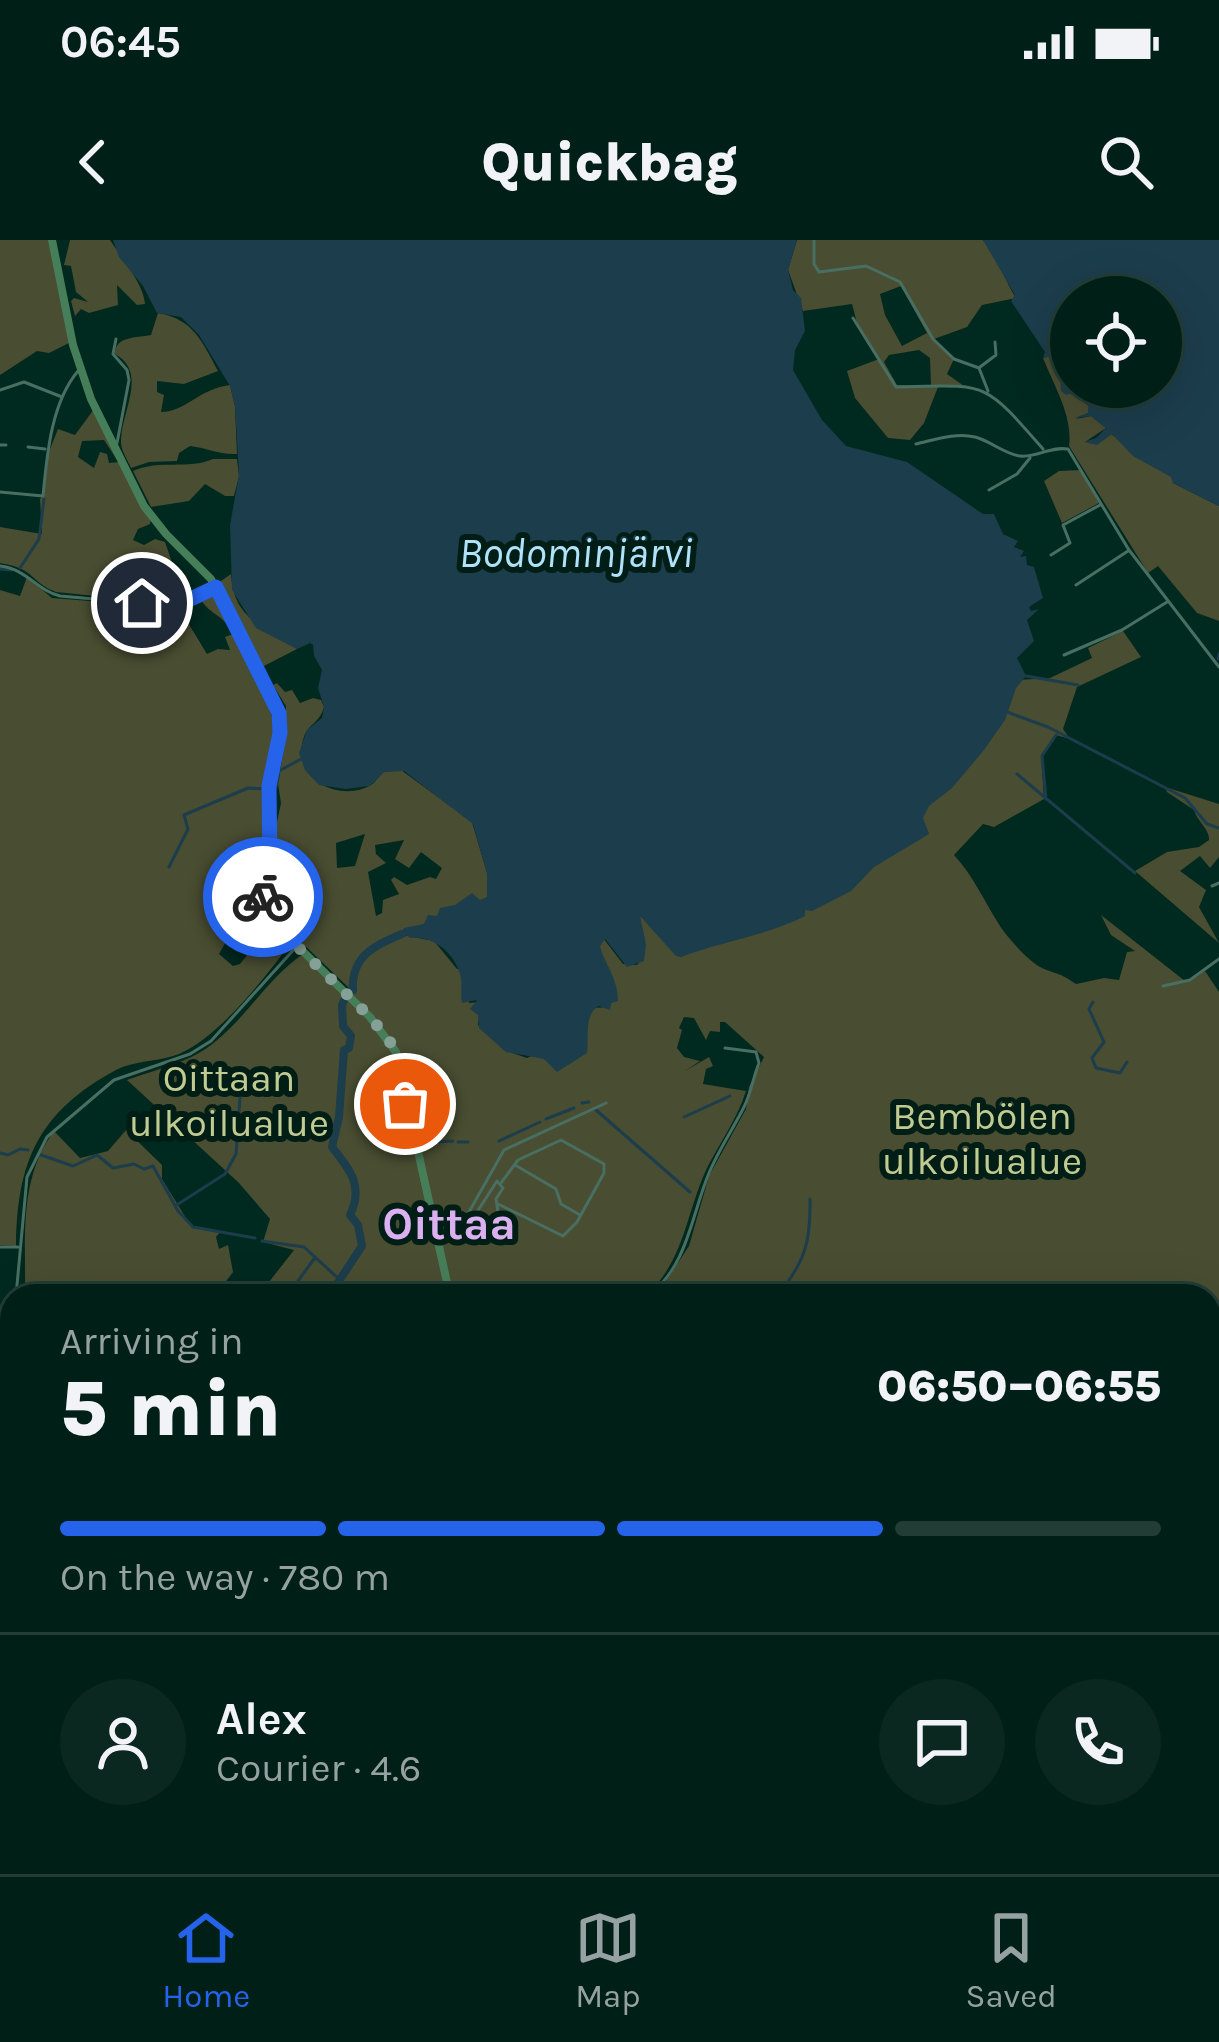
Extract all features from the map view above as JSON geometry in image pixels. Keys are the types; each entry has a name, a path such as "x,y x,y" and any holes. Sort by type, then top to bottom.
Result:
{"main road":[{"path":"52,240 80,370 151,516 216,587 278,709 280,733 269,786 270,868 262,901 270,919 370,1017 393,1046 448,1284"}],"street":[{"path":"814,240 814,264 819,272 866,266 900,281 933,340 954,358 979,368 988,391"},
{"path":"853,318 896,387 964,386 988,391 1044,450"},
{"path":"116,339 112,354 127,370 129,380 116,444"},
{"path":"979,368 996,355 995,342"},
{"path":"0,492 43,496 47,450 64,398 80,370"},
{"path":"0,390 24,382 64,398"},
{"path":"916,444 962,435 1031,457"},
{"path":"28,447 47,450"},
{"path":"989,490 1044,450 1068,448 1129,550 1219,667"},
{"path":"1051,555 1070,544 1064,525 1102,504"},
{"path":"1076,585 1129,550"},
{"path":"0,566 18,569 50,594 60,596 172,606 216,587"},
{"path":"1064,655 1123,630 1168,602"},
{"path":"17,1284 27,1177 53,1130 114,1080 190,1054 211,1041 298,945"},
{"path":"1163,986 1190,980 1219,959"},
{"path":"662,1284 686,1246 708,1176 745,1106 759,1063 756,1052 725,1048"},
{"path":"462,1222 504,1150 606,1103"},
{"path":"498,1204 560,1236 580,1215 604,1173 604,1164 561,1140 514,1164 501,1184 498,1204 498,1212"},
{"path":"514,1164 556,1190 561,1204 580,1215"},
{"path":"439,1235 477,1212 495,1183 501,1184"},
{"path":"0,1246 20,1247"}],"green space":[{"path":"0,240 51,240 71,342 49,353 37,351 0,375"},
{"path":"70,240 110,240 136,279 145,304 137,305 117,285 118,305 89,313 81,309 75,316 71,301 88,302 76,292 71,266 64,265"},
{"path":"797,240 983,240 1016,298 982,305 967,327 934,339 954,359 947,374 964,386 938,387 924,423 910,440 888,438 855,398 847,371 879,359 858,327 852,304 803,311 788,270","holes":["901,286 927,333 902,346 880,294","919,350 930,358 931,385 897,385 884,362 889,355"]},
{"path":"158,313 188,326 218,371 184,384 157,381 157,392 164,395 161,412 230,385 237,454 190,446 179,453 177,461 131,468 121,439 132,381 116,348 127,339 151,335"},
{"path":"1063,408 1088,408 1088,413 1076,419 1091,416 1106,428 1085,442 1111,434 1172,477 1173,483 1219,506 1219,621 1197,613 1158,566 1148,573 1069,446"},
{"path":"94,409 117,460 104,440 82,441 78,457 94,468 100,452 107,454 109,463 120,462 151,518 133,540 144,545 155,539 165,542 177,577 186,575 190,599 174,604 56,592 27,572 0,563 0,527 42,534 40,499 58,429 75,435"},
{"path":"237,459 234,496 205,484 189,501 151,507 133,471 194,464"},
{"path":"1081,470 1099,503 1062,523 1044,481 1059,471"},
{"path":"231,574 244,612 297,649 262,667 218,583"},
{"path":"27,577 52,598 179,608 207,654 230,650 225,637 233,634 200,598 214,595 227,613 263,686 276,731 266,786 270,813 260,901 249,901 219,954 233,966 240,964 273,923 289,945 252,992 194,1046 116,1070 89,1086 50,1122 37,1142 21,1189 16,1246 0,1245 0,590 20,596"},
{"path":"1123,631 1141,657 1077,687 1063,729 1070,739 1056,735 1041,755 1044,799 994,827 983,824 954,855 1004,931 1042,968 1076,984 1119,980 1127,952 1135,951 1111,935 1101,915 1185,981 1165,986 1191,981 1205,971 1219,992 1219,1284 664,1284 689,1246 709,1176 746,1109 749,1087 764,1057 725,1022 720,1022 720,1032 710,1031 706,1040 694,1018 684,1017 677,1048 684,1057 700,1061 685,1071 709,1057 713,1066 706,1069 703,1084 746,1091 708,1166 677,1252 656,1284 267,1284 294,1250 263,1242 270,1219 239,1183 127,1080 207,1048 303,954 347,996 349,988 274,916 267,902 277,862 278,784 286,737 286,706 273,685 277,683 285,692 292,690 300,703 321,700 324,707 306,733 301,752 304,765 321,784 359,790 384,772 401,770 472,822 487,873 487,897 402,932 434,941 457,969 466,968 469,1003 481,1002 478,1025 504,1050 527,1058 585,1031 592,1008 608,1007 617,996 597,948 603,938 623,964 637,965 637,916 671,946 1017,680 1050,678 1092,658 1088,648","holes":["365,834 355,866 337,868 336,843","404,840 395,859 409,868 421,852 442,868 436,879 407,885 394,877 391,880 399,894 383,900 382,913 376,916 368,872 386,863 376,854 375,845"]},
{"path":"1165,787 1219,804 1219,857 1210,868 1200,856 1180,871 1206,890 1199,907 1219,943 1135,871 1167,852 1199,847 1209,840 1194,810"},
{"path":"126,1130 162,1165 162,1179 192,1228 220,1232 216,1237 219,1249 228,1245 233,1272 224,1284 25,1284 26,1210 42,1150 54,1131 80,1158 108,1151"}],"water":[{"name":"Bodominjärvi","path":"113,240 797,240 788,270 793,290 801,298 805,331 795,350 793,370 822,420 846,446 907,462 983,514 994,514 1003,534 1018,541 1014,547 1024,551 1020,557 1026,556 1027,565 1034,567 1043,598 1029,607 1039,609 1027,620 1034,641 1017,658 1026,676 1016,688 1005,720 952,788 929,806 923,818 929,834 874,867 851,891 805,910 805,916 790,923 681,957 640,916 644,961 627,967 605,939 600,946 618,1001 611,1003 610,1010 599,1006 591,1014 587,1053 557,1072 544,1059 506,1052 479,1028 478,1015 470,1009 477,1000 462,1003 460,974 447,952 434,942 402,932 424,924 428,915 437,916 440,908 455,905 472,893 480,900 487,897 487,873 473,824 404,771 384,772 370,786 345,789 319,785 305,770 299,753 307,730 322,718 324,707 318,688 322,670 313,645 297,649 256,628 232,590 230,525 239,475 230,386 199,335 181,317 157,313 119,257"},
{"path":"983,240 1219,240 1219,506 1173,483 1171,477 1133,456 1112,434 1097,445 1084,442 1106,428 1091,416 1074,418 1088,413 1088,408 1182,408 1182,276 1050,276 1050,356 1043,358 1045,352 1011,301 1015,295"}],"waterway":[{"path":"20,568 39,539 44,499"},
{"path":"0,569 12,570"},
{"path":"1218,659 1219,654"},
{"path":"1026,676 1078,685"},
{"path":"1007,712 1048,727 1185,798 1207,824 1219,828"},
{"path":"1046,799 1042,756 1056,735"},
{"path":"276,788 279,771 301,759"},
{"path":"1017,774 1135,873"},
{"path":"169,867 188,829 184,815 248,788 265,789"},
{"path":"353,990 361,960 402,934"},
{"path":"337,1284 362,1246 358,1225 350,1215 356,1195 353,1179 332,1147 344,1050 351,1036 343,1026 346,996"},
{"path":"1093,1002 1089,1009 1104,1042 1092,1058 1096,1068 1120,1073 1127,1062"},
{"path":"175,1206 225,1174 236,1154 241,1084"},
{"path":"684,1117 730,1096"},
{"path":"582,1103 589,1102"},
{"path":"546,1119 574,1108"},
{"path":"596,1110 690,1192"},
{"path":"499,1141 540,1122"},
{"path":"431,1142 453,1141"},
{"path":"458,1142 468,1142"},
{"path":"0,1153 28,1150"},
{"path":"41,1155 73,1166 97,1155 113,1168 153,1166 178,1211 193,1227 255,1238"},
{"path":"786,1284 804,1251 810,1199"},
{"path":"262,1241 304,1247 340,1280"},
{"path":"296,1284 314,1259"}],"way so far":[{"path":"263,897 270,919 332,977 389,1041 398,1058 405,1104"}],"district":[{"name":"Oittaa","path":"449,1223"}],"route":[{"path":"142,603 178,605 216,587 276,701 280,733 269,778 270,868 263,897"}],"park label":[{"name":"Oittaan ulkoilualue","path":"229,1100"},
{"name":"Bembölen ulkoilualue","path":"982,1138"}]}
